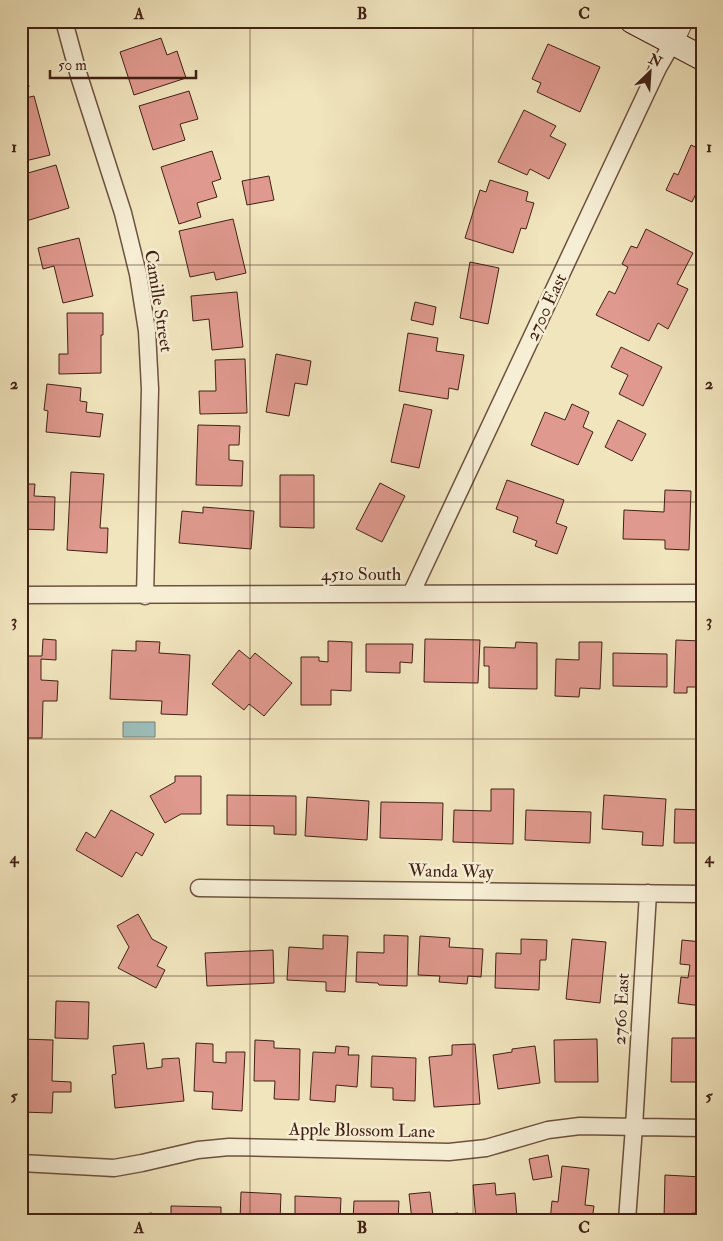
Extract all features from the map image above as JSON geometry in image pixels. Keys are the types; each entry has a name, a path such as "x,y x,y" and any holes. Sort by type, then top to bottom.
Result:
{"main road":[{"path":"632,21 702,58"}],"street":[{"name":"Camille Street","path":"64,21 79,76 123,213 138,274 146,331 150,389 145,596"},
{"name":"2700 East","path":"411,594 653,77 683,21"},
{"name":"4510 South","path":"21,595 702,593"},
{"name":"Wanda Way","path":"199,888 702,894"},
{"name":"2760 East","path":"627,1220 648,893"},
{"name":"Apple Blossom Lane","path":"21,1164 114,1168 198,1150 229,1147 449,1152 486,1148 548,1130 580,1126 702,1128"}],"water":[{"path":"123,722 155,722 155,737 123,737"}],"building":[{"path":"161,38 167,55 177,51 186,78 134,95 120,52"},
{"path":"548,44 600,67 580,112 537,92 541,83 532,79"},
{"path":"21,52 29,87 21,89"},
{"path":"189,91 198,119 180,124 185,140 153,150 139,106"},
{"path":"34,96 50,155 21,162 21,99"},
{"path":"524,110 556,126 550,136 566,144 549,179 530,169 527,175 498,162"},
{"path":"691,145 702,150 702,181 692,202 666,190 674,173 678,175"},
{"path":"212,151 221,179 212,182 217,197 197,203 201,217 179,224 161,167"},
{"path":"56,165 69,208 26,221 21,204 21,175"},
{"path":"269,176 274,200 247,205 242,181"},
{"path":"490,180 528,192 526,201 534,203 526,229 521,228 513,253 465,238 480,190 486,192"},
{"path":"233,219 246,273 216,280 214,272 190,277 179,231"},
{"path":"646,229 693,253 677,284 688,289 668,329 658,323 649,341 596,315 609,291 615,294 628,267 622,264 631,246 637,248"},
{"path":"79,238 93,296 63,303 54,266 43,269 38,248"},
{"path":"470,262 499,268 488,324 460,318"},
{"path":"237,292 243,347 212,350 209,319 193,321 191,296"},
{"path":"415,302 436,307 433,325 411,320"},
{"path":"67,313 103,313 101,373 59,374 59,354 68,354"},
{"path":"408,333 438,338 436,351 464,355 458,390 449,388 448,399 399,391"},
{"path":"621,347 662,367 643,406 619,394 628,375 611,367"},
{"path":"276,354 311,361 307,385 295,383 289,416 266,412"},
{"path":"245,359 247,413 200,414 199,391 216,391 215,360"},
{"path":"47,384 81,388 80,401 87,402 86,412 103,414 100,437 46,432 48,411 44,410"},
{"path":"404,404 432,410 419,468 391,462"},
{"path":"572,404 589,412 583,427 593,432 578,465 531,445 545,412 565,420"},
{"path":"618,420 646,434 632,461 605,447"},
{"path":"198,425 240,426 239,445 229,445 229,460 243,461 242,486 196,485"},
{"path":"21,466 28,466 27,484 35,484 34,496 55,497 54,530 21,529"},
{"path":"71,472 104,474 100,528 108,528 107,553 67,550"},
{"path":"280,475 314,475 314,528 280,527"},
{"path":"507,480 564,500 556,523 567,527 557,554 535,546 537,541 513,532 518,517 496,509"},
{"path":"380,483 405,496 382,542 356,529"},
{"path":"665,490 691,491 689,550 665,549 665,540 623,539 624,510 664,512"},
{"path":"203,507 254,511 251,549 179,543 182,511 203,513"},
{"path":"43,639 56,640 56,660 41,659 41,680 58,681 57,701 43,701 42,738 26,738 27,720 21,720 21,656 42,656"},
{"path":"425,639 480,640 478,683 424,682"},
{"path":"676,640 702,641 702,687 687,687 687,693 674,693"},
{"path":"136,641 160,642 159,653 190,655 187,715 161,714 162,701 110,699 112,650 136,651"},
{"path":"328,641 352,642 351,691 331,690 331,705 301,705 301,657 319,657 319,661 328,662"},
{"path":"516,642 537,643 537,689 489,688 489,666 484,666 484,647 515,648"},
{"path":"579,642 602,642 600,689 580,688 579,697 555,696 556,659 579,660"},
{"path":"366,644 413,644 412,663 400,662 400,673 366,672"},
{"path":"239,650 250,659 255,653 292,683 264,716 249,704 244,710 212,684"},
{"path":"613,653 667,654 667,687 613,686"},
{"path":"175,776 201,776 201,814 181,814 165,823 150,796 175,782"},
{"path":"491,789 514,789 513,844 453,842 454,810 491,811"},
{"path":"227,795 296,796 296,835 274,834 274,826 227,825"},
{"path":"604,795 666,799 663,846 642,845 643,832 602,829"},
{"path":"307,797 369,801 367,840 305,836"},
{"path":"381,802 443,803 442,840 380,838"},
{"path":"675,809 702,810 702,843 674,843"},
{"path":"111,810 154,834 142,856 136,852 122,877 76,850 86,832 95,838"},
{"path":"526,810 591,812 590,843 525,840"},
{"path":"138,914 152,939 167,947 157,966 165,970 156,988 118,968 129,947 117,926"},
{"path":"323,935 348,936 345,992 326,991 326,982 287,980 289,947 323,949"},
{"path":"384,935 408,936 407,986 356,982 357,952 384,953"},
{"path":"420,936 450,938 449,947 483,949 481,977 468,976 467,984 439,982 440,976 418,975"},
{"path":"521,939 547,940 546,960 540,960 539,990 495,988 496,953 521,954"},
{"path":"572,939 606,942 600,1003 566,999"},
{"path":"682,940 702,942 702,1006 678,1003 681,977 688,978 690,965 680,964"},
{"path":"21,941 26,941 26,967 21,967"},
{"path":"273,950 274,983 207,986 205,953"},
{"path":"56,1001 89,1002 88,1039 55,1038"},
{"path":"672,1038 698,1038 698,1082 671,1082"},
{"path":"21,1039 53,1040 52,1081 71,1082 71,1092 53,1092 52,1113 21,1112"},
{"path":"597,1039 598,1082 555,1082 554,1040"},
{"path":"255,1040 274,1041 274,1048 300,1049 299,1100 274,1099 275,1081 254,1081"},
{"path":"144,1043 147,1069 162,1067 162,1059 179,1058 184,1101 115,1108 112,1075 116,1074 113,1046"},
{"path":"196,1043 213,1044 213,1062 226,1063 226,1052 245,1052 242,1111 212,1109 213,1092 194,1091"},
{"path":"475,1044 480,1104 434,1107 429,1057 452,1055 452,1045"},
{"path":"336,1046 349,1047 348,1055 359,1055 357,1087 336,1085 335,1102 310,1100 313,1052 335,1053"},
{"path":"535,1046 540,1083 498,1089 493,1055 512,1052 512,1049"},
{"path":"372,1056 416,1058 415,1101 393,1100 393,1088 371,1087"},
{"path":"548,1155 552,1177 533,1180 529,1159"},
{"path":"562,1166 589,1169 585,1205 594,1206 592,1220 550,1220 552,1201 558,1202"},
{"path":"665,1175 702,1177 702,1214 692,1213 691,1220 664,1220"},
{"path":"495,1183 496,1195 515,1193 517,1218 476,1220 473,1185"},
{"path":"241,1192 281,1194 280,1220 240,1220"},
{"path":"430,1192 433,1216 458,1213 459,1220 412,1220 409,1194"},
{"path":"295,1196 341,1198 340,1220 295,1220"},
{"path":"354,1201 399,1201 398,1220 353,1220"},
{"path":"171,1206 221,1207 221,1220 171,1220"},
{"path":"152,1213 153,1220 108,1220 108,1218"},
{"path":"68,1214 90,1215 90,1220 68,1220"}]}
